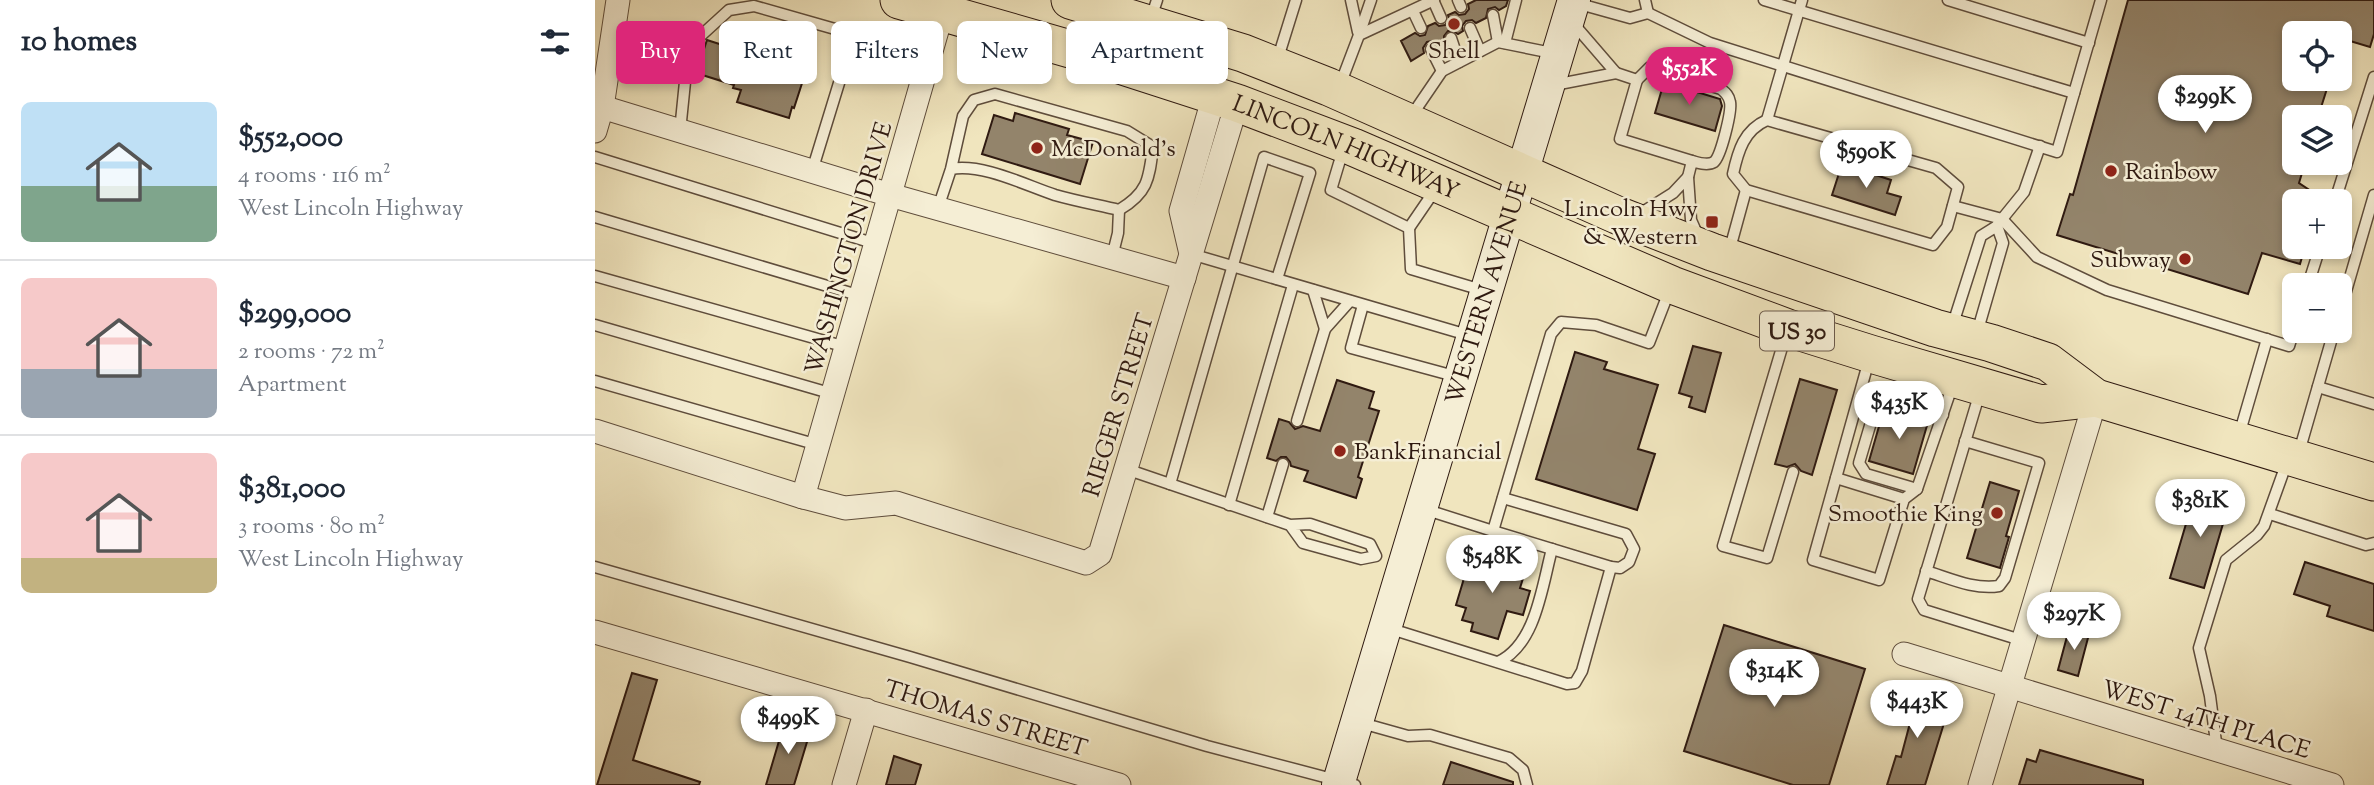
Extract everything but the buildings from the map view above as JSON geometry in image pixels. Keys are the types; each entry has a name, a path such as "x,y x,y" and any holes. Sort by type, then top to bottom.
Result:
{"main road":[{"name":"LINCOLN HIGHWAY","path":"899,0 945,6 1225,99 1344,144 1509,216"},
{"name":"LINCOLN HIGHWAY","path":"1070,0 1153,12 1523,171"},
{"name":"WESTERN AVENUE","path":"1344,784 1357,722 1385,627 1390,561 1421,509 1572,7"},
{"name":"US 30","path":"1523,171 1630,220 1715,253 2048,362 2096,398 2374,482"},
{"name":"US 30","path":"1509,216 1672,285 1788,328 1871,354 2041,404 2096,398"}],"street":[{"path":"595,131 602,53 618,0"},
{"name":"WASHINGTON DRIVE","path":"803,497 945,6"},
{"name":"RIEGER STREET","path":"803,497 845,508 897,503 1086,563 1100,554 1191,254 1181,211 1225,99"},
{"path":"599,107 890,195 1184,278"},
{"path":"1979,785 2096,398"},
{"path":"595,431 803,497"},
{"name":"THOMAS STREET","path":"596,635 866,710 1119,785"},
{"name":"WEST 14TH PLACE","path":"1903,654 2332,785"},
{"path":"844,785 866,710"}],"lane":[{"path":"1351,0 1359,35"},
{"path":"1338,91 1371,0"},
{"path":"1359,35 1433,0 1441,18"},
{"path":"1502,43 1516,0"},
{"path":"1645,0 1648,13"},
{"path":"1765,0 1801,5 2074,93"},
{"path":"1948,0 2089,43"},
{"path":"1572,7 1630,18 1648,13 1710,43 2057,152 2101,0"},
{"path":"1275,66 1292,1"},
{"path":"1767,120 1801,5"},
{"path":"680,131 686,72 695,41 729,10 754,6 842,31 848,47 812,171"},
{"path":"1572,7 1616,73"},
{"path":"1413,10 1421,28"},
{"path":"1493,15 1502,43"},
{"path":"1470,28 1481,51"},
{"path":"1451,38 1459,62"},
{"path":"1409,120 1441,71 1481,51 1502,43 1557,54"},
{"path":"1431,49 1441,71"},
{"path":"1650,67 1721,89 1728,95 1731,106 1719,155 1714,162 1706,164 1692,161 1620,139 1637,80 1650,67"},
{"path":"1548,86 1616,73 1637,80"},
{"path":"2339,189 2374,77"},
{"path":"937,208 951,169 963,116 974,100 995,94 1127,131 1153,147 1149,180 1136,201 1119,210 1058,195 979,170 960,167 951,169"},
{"path":"1767,120 1936,168 1958,187 1947,227 1933,245 1747,190 1733,174 1738,152 1753,126 1767,120"},
{"path":"1344,144 1331,190 1409,228"},
{"path":"1963,336 1981,236 1999,223 2024,192 2040,146"},
{"path":"595,157 876,244"},
{"path":"1170,484 1264,157 1310,173 1277,279"},
{"path":"1692,161 1688,177 1691,220 1715,253 1747,190"},
{"path":"1630,220 1673,193 1688,177"},
{"path":"1439,185 1409,228 1411,269 1486,291"},
{"path":"2352,273 2374,195"},
{"path":"1953,206 1999,223 2037,257 2107,290 2289,346 2290,343"},
{"path":"1112,257 1118,233 1119,210"},
{"path":"595,217 861,296"},
{"path":"1963,336 2003,243 1999,223"},
{"path":"1191,254 1473,337"},
{"path":"595,276 846,347"},
{"path":"1229,505 1293,285"},
{"path":"1493,531 1551,334 1561,322 1597,325 1649,343 1672,285"},
{"path":"1313,290 1325,329"},
{"path":"1297,421 1325,329 1350,300"},
{"path":"1363,304 1351,348 1461,377"},
{"path":"595,325 833,394"},
{"path":"1788,328 1723,546 1767,558 1793,472"},
{"path":"2237,441 2267,339"},
{"path":"2217,750 2210,696 2199,648 2226,560 2257,535 2270,514 2293,457 2331,343"},
{"path":"1871,354 1813,560 1878,580 1904,499 1917,489 1943,415 1968,383"},
{"path":"595,381 818,445"},
{"path":"1968,383 1965,441 1918,599 1924,610 2024,641"},
{"path":"2318,387 2374,404"},
{"path":"1917,489 1866,474 1859,463 1877,402 1884,394 1943,415"},
{"path":"1926,571 1988,588 1999,586 2005,578 2039,463 1965,441"},
{"path":"1267,517 1283,464"},
{"path":"1126,469 1267,517 1290,524 1310,524 1370,544 1390,561"},
{"path":"1836,478 1904,499"},
{"path":"1421,509 1611,567 1620,568 1629,562 1634,549 1626,534 1503,498"},
{"path":"2270,514 2366,545 2374,543"},
{"path":"1290,524 1303,543 1361,559 1390,561"},
{"path":"1498,662 1511,656 1523,640 1534,617 1552,549"},
{"path":"595,567 1344,784"},
{"path":"1385,627 1567,684 1575,683 1582,671 1611,567"},
{"path":"1357,722 1408,736 1430,736 1509,758 1523,770 1527,785"}],"place":[{"name":"Shell","path":"1454,24"},
{"name":"McDonald's","path":"1037,148"},
{"name":"Rainbow","path":"2111,171"},
{"name":"Lincoln Hwy & Western","path":"1712,222"},
{"name":"Subway","path":"2185,259"},
{"name":"BankFinancial","path":"1340,451"},
{"name":"Smoothie King","path":"1997,513"}]}
